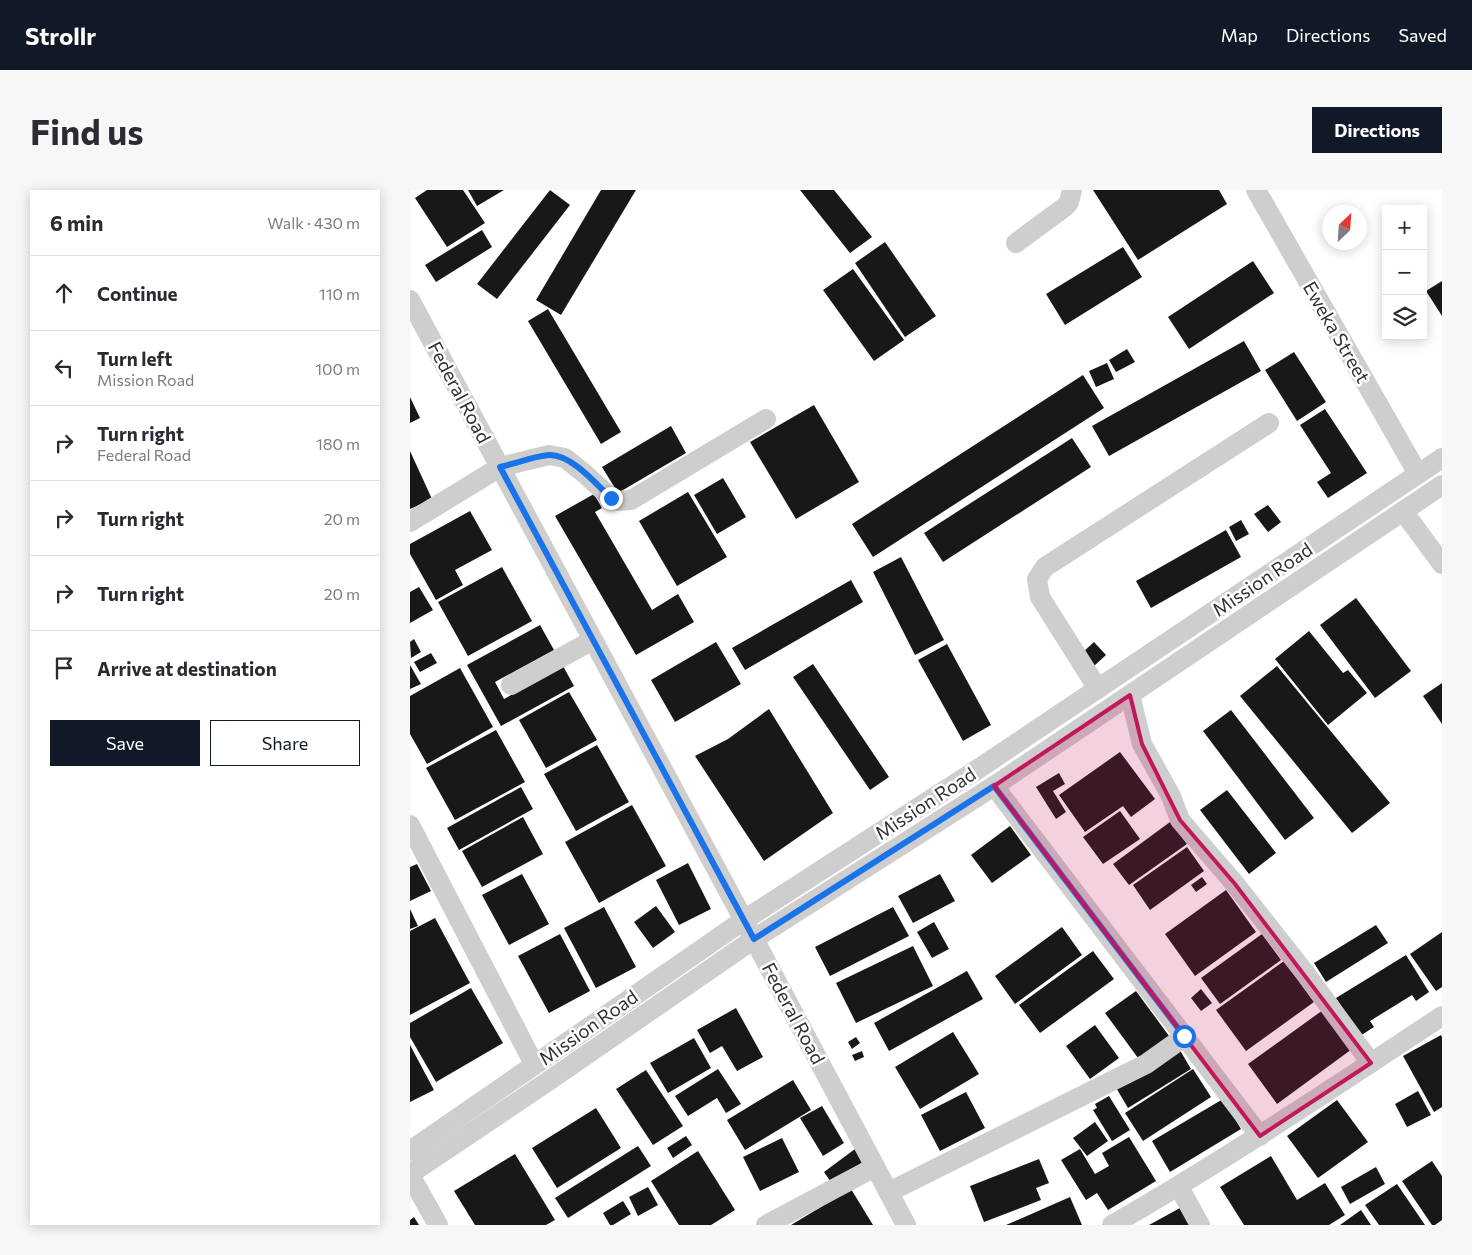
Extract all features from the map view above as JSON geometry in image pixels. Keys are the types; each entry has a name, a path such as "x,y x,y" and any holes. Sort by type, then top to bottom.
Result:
{"street":[{"path":"1016,243 1066,206 1070,202 1072,190"},
{"name":"Eweka Street","path":"1256,190 1418,474"},
{"name":"Federal Road","path":"410,300 906,1225"},
{"path":"410,522 500,467 549,455 565,458 611,498 619,501 631,500 766,419"},
{"path":"1098,689 1040,597 1037,579 1045,567 1269,423"},
{"name":"Mission Road","path":"410,1151 744,920 981,767 1442,458"},
{"name":"Mission Road","path":"410,1174 754,939 994,786 1442,485"},
{"path":"1403,511 1442,564"},
{"path":"511,685 593,640"},
{"path":"1130,695 1142,744 1170,796 1180,820 1235,884 1371,1063"},
{"path":"994,786 1260,1136"},
{"path":"410,825 534,1064"},
{"path":"1112,1225 1179,1187 1260,1136 1442,1016"},
{"path":"889,1192 1146,1064 1184,1036"},
{"path":"766,1225 875,1167"},
{"path":"410,1174 438,1225"},
{"path":"1179,1187 1200,1225"}],"highlighted area":[{"path":"1130,695 1142,744 1180,820 1235,884 1371,1063 1260,1136 994,786"}],"building":[{"path":"427,190 463,190 485,223 447,247 415,198"},
{"path":"468,190 504,190 477,206"},
{"path":"550,190 570,205 497,299 477,284"},
{"path":"601,190 636,190 561,315 536,300"},
{"path":"800,190 834,190 872,237 850,253"},
{"path":"1093,190 1219,190 1227,204 1138,260"},
{"path":"482,230 492,247 436,282 425,265"},
{"path":"885,242 936,316 905,337 855,263"},
{"path":"1123,247 1142,277 1065,325 1046,294"},
{"path":"1253,261 1274,293 1189,349 1168,317"},
{"path":"853,269 904,340 874,361 823,290"},
{"path":"1442,281 1442,316 1427,293 1427,290"},
{"path":"548,309 621,432 601,444 528,321"},
{"path":"1244,341 1261,371 1109,456 1092,426"},
{"path":"1127,349 1135,362 1116,372 1109,360"},
{"path":"1294,352 1326,402 1297,421 1265,370"},
{"path":"1107,363 1114,379 1096,387 1089,371"},
{"path":"1083,375 1104,408 873,557 852,524"},
{"path":"410,397 420,418 410,423"},
{"path":"814,405 859,482 796,519 750,442"},
{"path":"1325,409 1367,473 1328,498 1317,482 1331,473 1300,425"},
{"path":"671,426 686,453 618,493 602,467"},
{"path":"1072,438 1091,467 943,562 924,533"},
{"path":"410,451 432,499 410,509"},
{"path":"723,478 746,517 717,534 694,495"},
{"path":"688,492 727,557 677,586 639,521"},
{"path":"594,494 602,508 595,512 652,610 678,594 694,622 636,655 555,516"},
{"path":"1268,505 1281,522 1268,532 1254,514"},
{"path":"470,511 492,550 455,570 463,585 436,600 410,554 410,544"},
{"path":"1241,520 1249,534 1236,541 1229,527"},
{"path":"1226,530 1241,557 1151,608 1136,581"},
{"path":"901,557 944,640 915,655 873,572"},
{"path":"502,567 532,621 468,656 438,602"},
{"path":"851,580 863,602 745,670 732,648"},
{"path":"419,587 433,610 410,623 410,592"},
{"path":"1356,598 1411,671 1375,698 1320,625"},
{"path":"540,625 554,650 495,682 504,699 563,666 574,686 501,726 467,665"},
{"path":"1309,631 1343,673 1348,670 1367,693 1328,725 1275,659"},
{"path":"414,639 421,652 411,658 410,642"},
{"path":"716,642 741,684 675,722 651,680"},
{"path":"1094,642 1106,655 1094,666 1082,653"},
{"path":"947,644 991,725 963,741 918,660"},
{"path":"431,653 437,663 420,672 414,662"},
{"path":"813,664 889,777 870,790 793,677"},
{"path":"410,665 421,684 410,689"},
{"path":"1277,666 1390,803 1352,833 1240,696"},
{"path":"460,668 493,727 427,764 410,734 410,696"},
{"path":"1442,683 1442,724 1423,696"},
{"path":"569,692 597,740 546,768 519,720"},
{"path":"769,709 833,813 764,861 695,756 728,739"},
{"path":"1231,710 1314,818 1285,840 1203,731"},
{"path":"496,730 525,782 455,820 426,768"},
{"path":"597,745 629,802 576,831 544,774"},
{"path":"1120,752 1155,799 1131,817 1123,806 1085,832 1059,795"},
{"path":"1059,773 1065,784 1053,791 1066,812 1056,819 1036,787"},
{"path":"521,787 533,809 459,850 447,828"},
{"path":"1227,790 1276,853 1249,874 1200,810"},
{"path":"632,805 666,866 599,903 565,842"},
{"path":"1120,811 1140,839 1103,864 1083,837"},
{"path":"523,817 543,854 482,887 462,851"},
{"path":"1170,822 1187,844 1129,885 1113,864"},
{"path":"1010,826 1031,855 992,883 971,855"},
{"path":"1187,847 1204,871 1150,910 1133,885"},
{"path":"688,863 711,909 679,925 656,880"},
{"path":"417,864 431,891 410,901 410,867"},
{"path":"522,874 549,924 509,945 482,895"},
{"path":"940,874 955,901 913,923 898,896"},
{"path":"1202,877 1207,884 1196,892 1191,885"},
{"path":"1226,890 1256,932 1195,976 1165,934"},
{"path":"656,906 675,932 653,948 634,922"},
{"path":"604,907 636,967 596,988 564,928"},
{"path":"893,907 909,936 830,976 815,947"},
{"path":"410,909 418,926 410,929"},
{"path":"435,918 470,983 410,1015 410,931"},
{"path":"934,922 949,949 932,958 917,932"},
{"path":"1376,925 1388,943 1326,982 1314,963"},
{"path":"1062,927 1082,955 1015,1004 995,976"},
{"path":"1442,932 1442,987 1436,991 1410,954"},
{"path":"560,934 590,991 549,1013 518,956"},
{"path":"1262,934 1281,960 1220,1004 1201,978"},
{"path":"913,946 933,986 856,1023 836,983"},
{"path":"1093,951 1114,979 1040,1033 1019,1005"},
{"path":"1406,955 1429,992 1416,1001 1412,995 1370,1021 1374,1027 1360,1036 1336,998"},
{"path":"1284,961 1314,1002 1246,1051 1216,1010"},
{"path":"967,971 983,999 889,1051 874,1023"},
{"path":"471,988 503,1043 436,1082 410,1037 410,1023"},
{"path":"1201,989 1212,1003 1201,1011 1191,998"},
{"path":"1136,991 1172,1040 1141,1062 1105,1013"},
{"path":"736,1008 763,1057 737,1071 722,1046 710,1053 697,1030"},
{"path":"1323,1010 1352,1049 1277,1104 1248,1064"},
{"path":"1095,1025 1119,1058 1090,1079 1066,1046"},
{"path":"953,1032 979,1074 920,1109 895,1067"},
{"path":"1441,1035 1442,1107 1434,1112 1403,1056"},
{"path":"856,1037 860,1043 852,1049 848,1042"},
{"path":"694,1038 711,1068 668,1093 650,1063"},
{"path":"410,1045 434,1090 410,1102"},
{"path":"1178,1047 1191,1069 1128,1108 1115,1086"},
{"path":"862,1051 864,1057 855,1061 852,1055"},
{"path":"718,1069 741,1104 726,1113 717,1098 688,1116 675,1096"},
{"path":"1193,1069 1211,1097 1143,1141 1125,1113"},
{"path":"646,1070 683,1126 653,1145 616,1089"},
{"path":"793,1080 811,1110 745,1150 727,1120"},
{"path":"1418,1091 1431,1115 1407,1127 1395,1104"},
{"path":"966,1092 985,1128 940,1151 921,1115"},
{"path":"1109,1096 1130,1130 1112,1141 1093,1110 1097,1108 1095,1104"},
{"path":"1223,1099 1241,1129 1170,1172 1152,1141"},
{"path":"1337,1100 1368,1142 1318,1178 1287,1136"},
{"path":"822,1106 844,1143 823,1156 800,1118"},
{"path":"596,1108 621,1148 557,1188 532,1148"},
{"path":"1095,1122 1108,1141 1087,1156 1073,1138"},
{"path":"686,1136 692,1145 673,1158 667,1148"},
{"path":"1129,1137 1156,1181 1108,1210 1097,1193 1086,1200 1061,1160 1080,1149 1095,1174 1109,1166 1102,1153"},
{"path":"782,1138 799,1172 760,1191 743,1157"},
{"path":"638,1146 651,1166 568,1218 555,1198"},
{"path":"855,1149 864,1161 833,1185 824,1172"},
{"path":"698,1151 735,1210 711,1225 679,1225 651,1181"},
{"path":"515,1154 555,1220 546,1225 475,1225 454,1191"},
{"path":"1271,1156 1297,1200 1325,1183 1345,1215 1329,1225 1244,1225 1220,1187"},
{"path":"1039,1159 1049,1183 1036,1188 1041,1200 984,1222 970,1186"},
{"path":"1432,1161 1442,1176 1442,1220 1435,1225 1432,1225 1402,1181"},
{"path":"1376,1167 1385,1184 1350,1204 1341,1187"},
{"path":"1397,1184 1425,1225 1379,1225 1365,1205"},
{"path":"648,1187 658,1205 638,1216 629,1197"},
{"path":"851,1189 873,1225 791,1225"},
{"path":"1070,1197 1082,1225 1006,1225"},
{"path":"623,1201 631,1214 610,1225 603,1213"},
{"path":"1180,1208 1190,1225 1149,1225"},
{"path":"1361,1210 1371,1225 1340,1225"},
{"path":"414,1217 419,1225 410,1225 410,1220"}],"route":[{"path":"611,498 565,458 549,455 500,467 754,939 994,786 1184,1036"}]}
